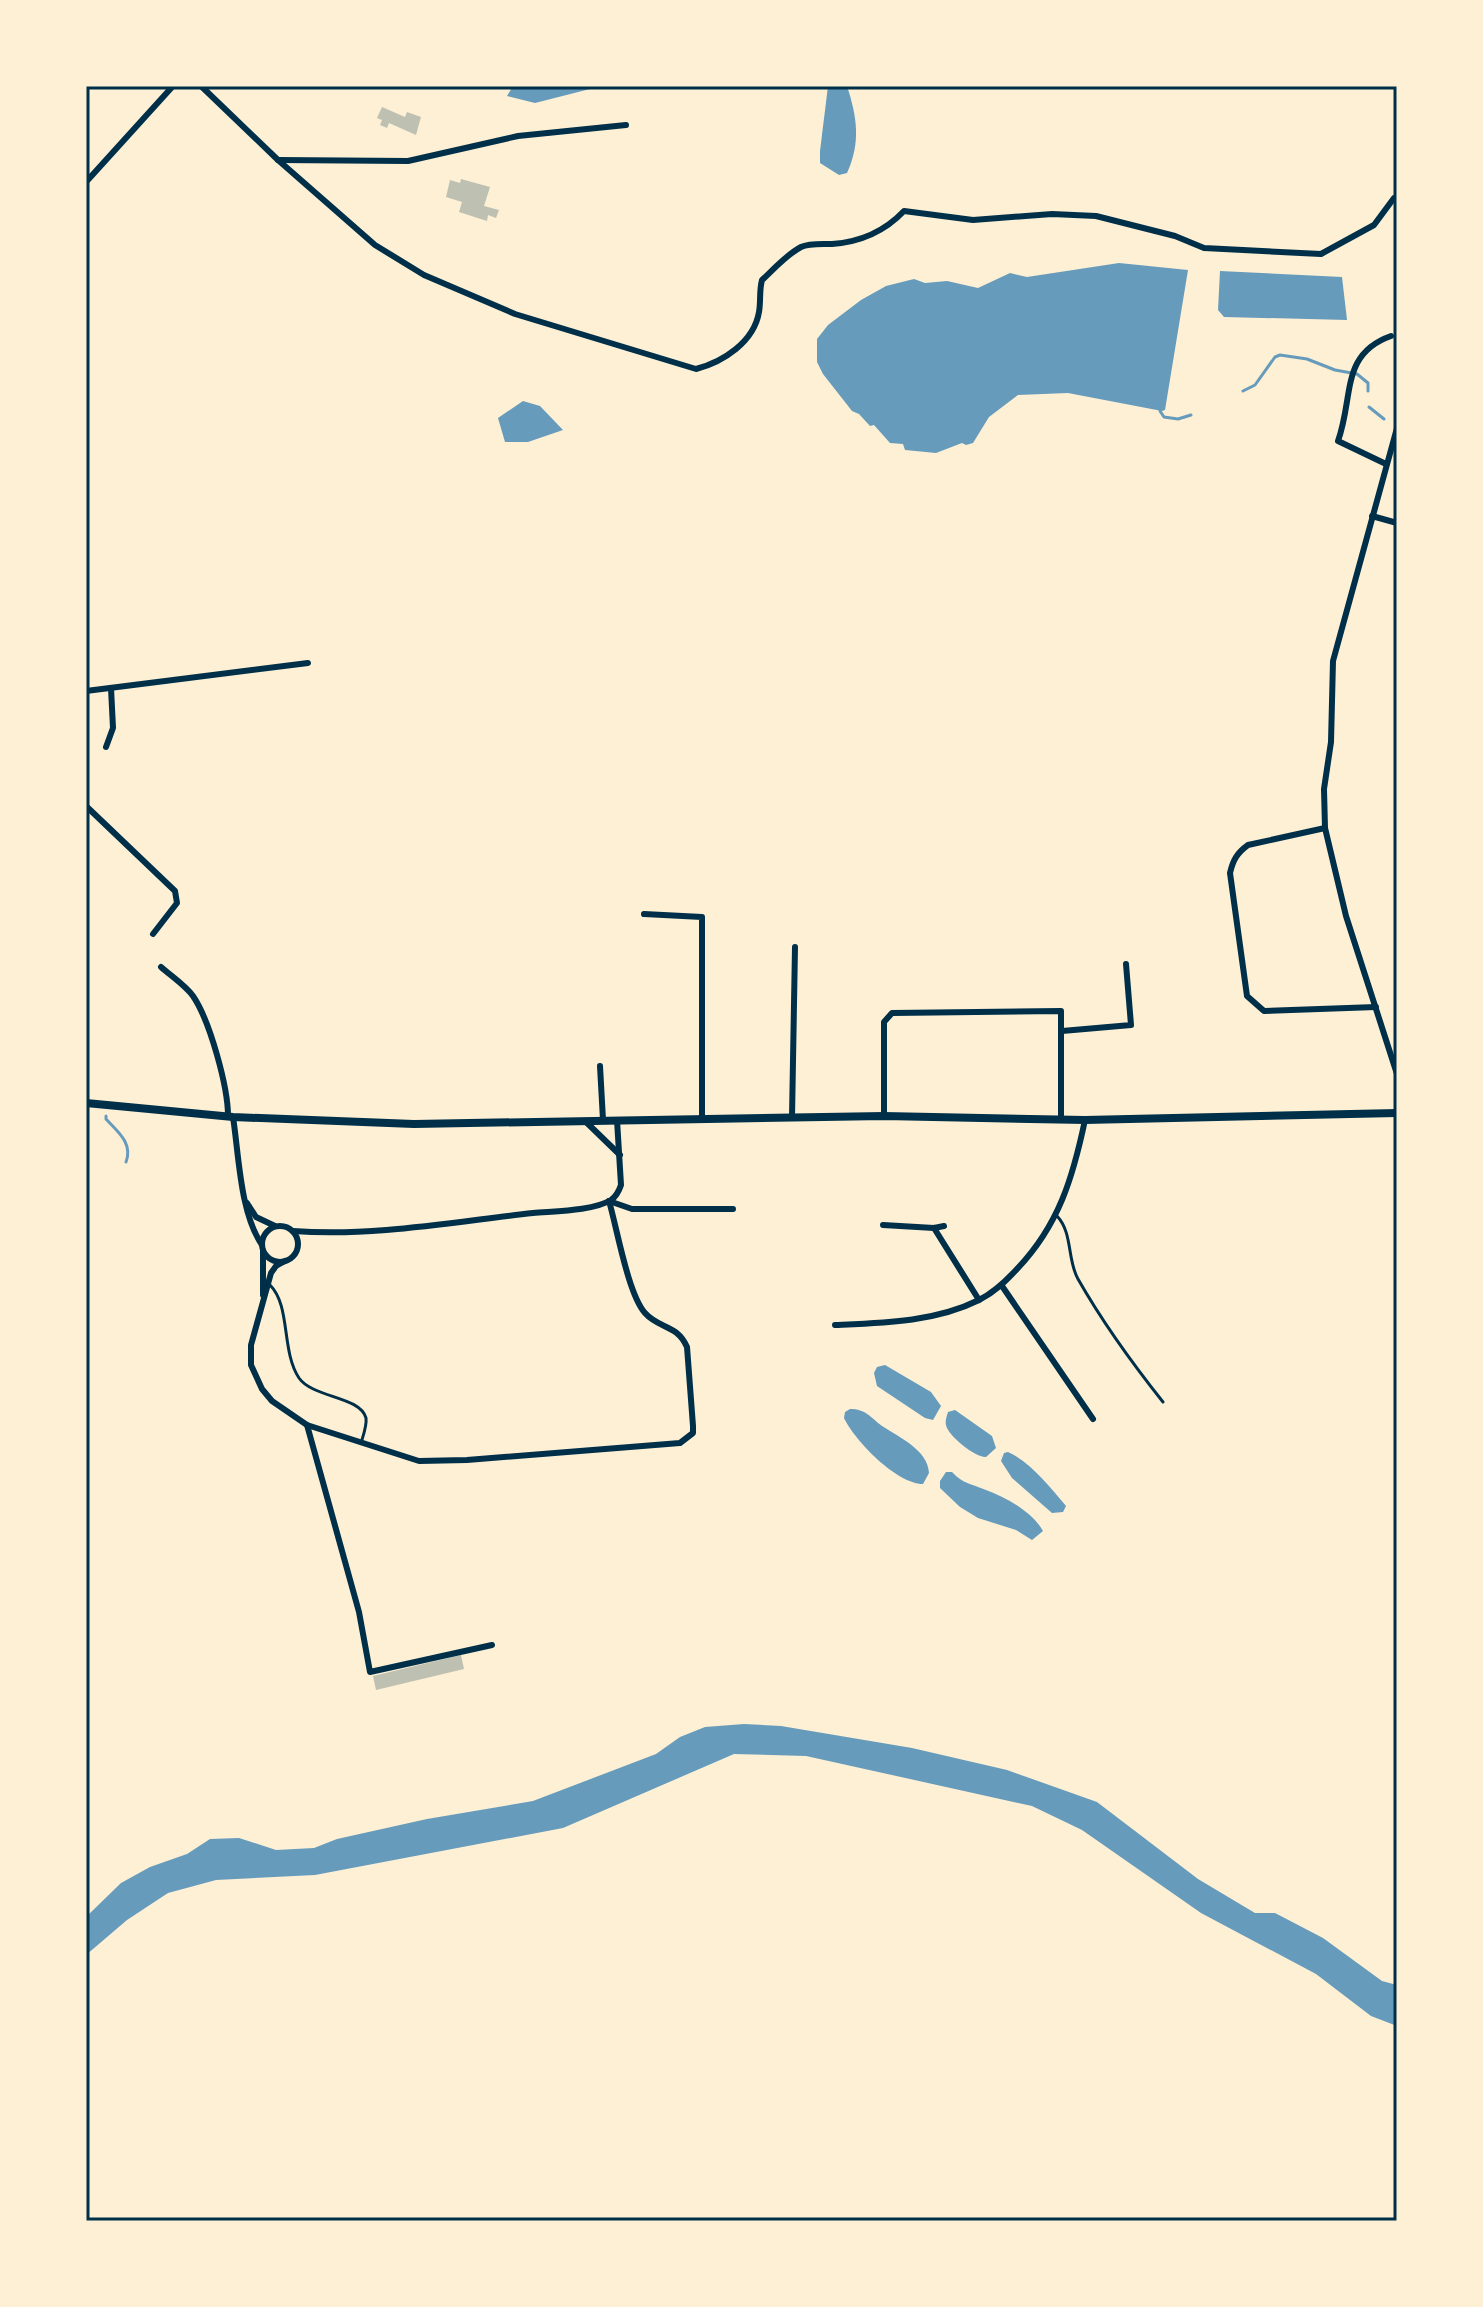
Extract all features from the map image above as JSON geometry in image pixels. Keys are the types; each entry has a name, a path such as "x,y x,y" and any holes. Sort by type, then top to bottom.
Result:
{"main road":[{"path":"86,1103 230,1116 414,1124 884,1116 1085,1120 1397,1113"}],"street":[{"path":"86,182 173,86"},
{"path":"201,86 278,160 375,245 424,275 515,314 696,369 731,353 748,338 759,314 762,280 790,254 804,246 847,243 874,234 894,222 904,211 973,220 1052,214 1096,216 1175,236 1204,248 1321,254 1374,225 1397,198"},
{"path":"278,160 408,161 518,136 626,125"},
{"path":"1386,464 1338,441 1345,421 1354,366 1368,346 1391,336"},
{"path":"1397,428 1333,661 1331,742 1324,789 1325,828 1346,916 1397,1074"},
{"path":"1372,516 1397,523"},
{"path":"86,691 308,663"},
{"path":"106,747 113,728 111,688"},
{"path":"86,806 175,891 177,903 153,934"},
{"path":"1325,828 1248,845 1238,852 1232,863 1230,873 1247,996 1264,1011 1376,1007"},
{"path":"644,914 702,917 702,1118"},
{"path":"792,1118 795,947"},
{"path":"1062,1031 1131,1025 1126,964"},
{"path":"161,967 192,994 206,1020 228,1103 248,1221 272,1260 285,1261"},
{"path":"884,1116 884,1022 892,1013 1061,1011 1061,1120"},
{"path":"600,1066 603,1120"},
{"path":"247,1203 256,1217 293,1231 349,1232 574,1209 609,1201 618,1194 621,1185 617,1120"},
{"path":"835,1325 887,1323 935,1315 979,1300 1002,1286 1035,1250 1057,1216 1085,1120"},
{"path":"585,1121 620,1155"},
{"path":"609,1201 632,1209 733,1209"},
{"path":"293,1231 297,1247 295,1253 273,1269 250,1350 255,1377 272,1401 307,1425 408,1459 434,1461 680,1443 693,1433 687,1347 677,1328 651,1320 639,1304 609,1201"},
{"path":"883,1225 944,1226"},
{"path":"262,1302 265,1233 275,1226"},
{"path":"934,1228 979,1300"},
{"path":"1002,1286 1093,1419"},
{"path":"307,1425 359,1612 370,1672 492,1645"}],"lane":[{"path":"1057,1216 1065,1224 1076,1276 1127,1356 1163,1402"},
{"path":"268,1283 279,1297 290,1356 298,1376 313,1389 355,1405 362,1411 366,1425 361,1443"}],"water":[{"path":"513,86 591,86 590,89 535,103 507,96"},
{"path":"828,86 847,86 855,119 856,140 851,162 847,173 839,175 820,163"},
{"path":"1119,263 1188,270 1165,410 1162,411 1068,393 1018,395 989,417 973,443 962,443 936,453 905,450 903,444 890,443 874,425 870,426 852,411 817,362 817,339 828,325 886,286 914,279 925,283 947,281 978,288 1010,273 1027,277"},
{"path":"1220,271 1342,277 1347,320 1224,317 1218,310"},
{"path":"523,401 540,406 563,430 528,442 505,442 498,418"},
{"path":"885,1365 931,1392 941,1406 933,1420 925,1418 877,1386 874,1373 877,1367"},
{"path":"850,1409 868,1414 918,1451 929,1473 923,1484 901,1477 867,1449 844,1418 845,1412"},
{"path":"955,1410 992,1436 996,1448 986,1457 969,1450 948,1430 948,1412"},
{"path":"1008,1452 1032,1468 1046,1483 1066,1506 1063,1512 1052,1513 1012,1478 1001,1461 1004,1453"},
{"path":"946,1472 952,1472 964,1481 1018,1506 1043,1531 1032,1540 1016,1530 978,1518 960,1507 940,1488 940,1481"},
{"path":"744,1724 781,1726 912,1748 1007,1770 1097,1802 1198,1879 1255,1913 1275,1913 1323,1938 1382,1981 1397,1985 1397,2026 1371,2016 1316,1974 1201,1913 1082,1830 1032,1806 806,1756 734,1754 563,1828 315,1875 216,1880 168,1893 127,1920 86,1955 86,1917 121,1883 150,1867 187,1854 210,1839 239,1838 276,1850 314,1848 337,1839 427,1819 533,1801 656,1754 680,1737 705,1727"}],"building":[{"path":"382,107 405,117 407,112 421,117 416,135 389,123 387,128 380,125 382,120 377,118"},
{"path":"461,179 490,187 484,206 499,210 496,218 488,215 487,221 459,212 462,202 446,197 450,180 460,183"},
{"path":"461,1655 464,1669 376,1690 373,1676"}],"waterway":[{"path":"1243,391 1255,385 1275,357 1280,355 1307,359 1335,370 1357,374 1368,383 1368,391"},
{"path":"1369,407 1384,419"},
{"path":"1160,411 1164,417 1178,419 1191,415"},
{"path":"106,1116 126,1143 126,1162"}]}
